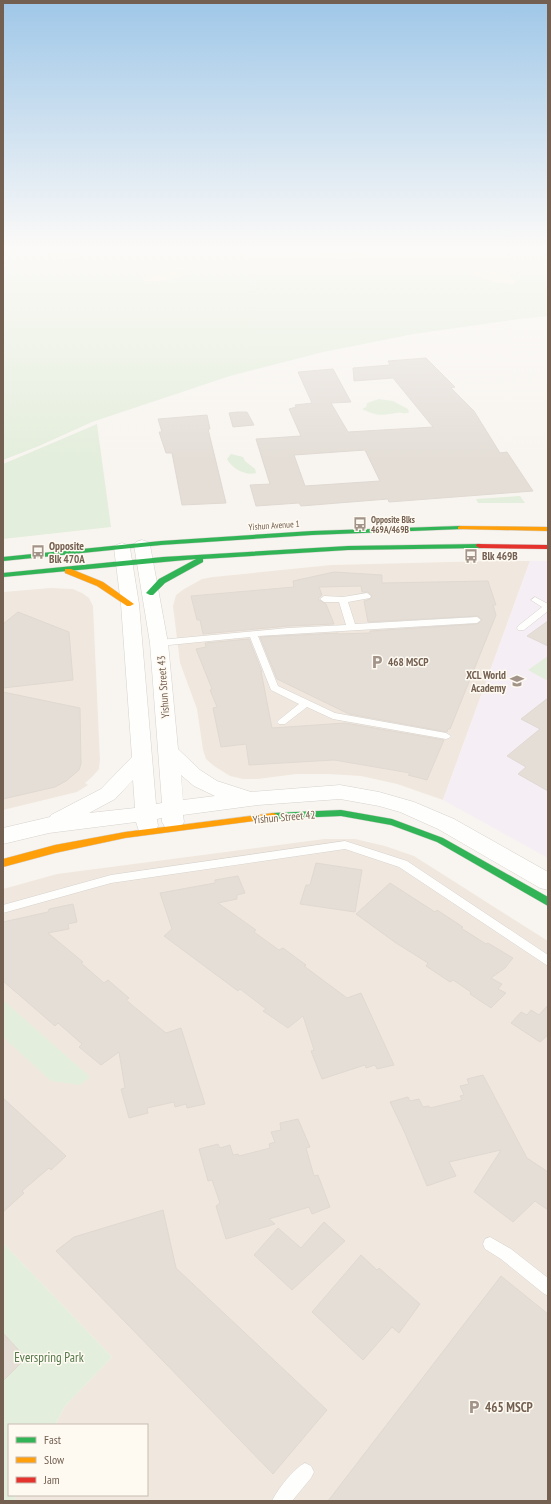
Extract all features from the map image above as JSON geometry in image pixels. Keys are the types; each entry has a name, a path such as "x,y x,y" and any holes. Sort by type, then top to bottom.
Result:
{"main road":[{"name":"Yishun Avenue 1","path":"3,575 61,569 123,555 142,545 312,533 468,528 548,529"},
{"name":"Yishun Avenue 1","path":"3,559 123,555 145,561 348,548 482,546 548,547"},
{"path":"150,593 162,581 205,557"},
{"path":"61,569 85,576 98,582 130,604"},
{"name":"Yishun Street 42","path":"173,819 341,813 392,822 440,840 548,902"},
{"name":"Yishun Street 42","path":"3,863 55,849 125,835 146,823"}],"street":[{"name":"Yishun Street 43","path":"142,545 159,643 173,819"},
{"path":"123,555 130,604 146,823"},
{"path":"168,751 200,782 225,793 258,798"},
{"path":"49,825 108,794 142,758"},
{"name":"Yishun Street 42","path":"3,836 49,825 146,823 173,819 258,798 340,792 379,799 407,807 446,824 548,882"}],"lane":[{"path":"324,599 343,600 367,596"},
{"path":"343,600 352,627"},
{"path":"521,628 548,608 535,600"},
{"path":"159,643 253,634 477,620"},
{"path":"253,634 274,688 333,716 446,736"},
{"path":"282,722 306,703"},
{"path":"3,909 111,880 345,845 403,864 548,961"},
{"path":"490,1244 548,1288"},
{"path":"281,1501 305,1472"}],"shaded area":[{"path":"530,561 443,800 397,784 361,776 296,774 258,779 243,779 230,776 206,759 203,750 197,709 180,663 173,606 176,595 184,589 202,579 213,577 331,565"},
{"name":"XCL World Academy","path":"530,561 548,561 548,858 443,800"},
{"path":"51,588 73,589 89,598 93,606 100,760 99,769 85,783 88,785 77,792 3,810 3,592"},
{"path":"324,839 355,839 385,846 414,856 548,941 548,1501 14,1501 16,1496 148,1496 148,1424 56,1424 65,1406 112,1357 3,1243 3,889 57,874"}],"green space":[{"path":"3,320 511,320 414,334 323,352 230,376 92,422 39,446 3,460"},
{"path":"379,399 393,401 408,409 409,412 380,415 362,409 366,407 367,403"},
{"path":"97,424 111,527 3,539 3,464"},
{"path":"231,454 243,457 245,461 255,469 256,473 244,473 232,466 227,459"},
{"path":"520,496 525,503 478,503 476,499"},
{"path":"548,656 548,681 528,670"},
{"path":"3,1000 90,1077 80,1085 51,1081 3,1037"},
{"name":"Everspring Park","path":"3,1243 112,1357 65,1406 56,1424 8,1424 8,1496 16,1496 14,1501 3,1501"}],"building":[{"path":"426,358 455,387 451,388 474,411 500,453 507,452 533,491 389,502 388,499 301,506 299,503 256,506 250,485 270,484 256,439 301,436 289,409 296,407 295,405 312,403 298,372 333,369 351,402 331,403 348,432 433,427 393,378 354,381 353,368 390,365 388,361","holes":["365,450 380,481 305,486 294,455"]},
{"path":"247,412 254,425 233,427 229,413"},
{"path":"207,415 210,429 208,429 226,503 182,505 172,453 166,453 159,432 162,432 158,419"},
{"path":"334,572 382,575 382,583 488,581 496,605 493,605 496,615 450,729 448,729 447,732 349,714 277,679 260,637 370,633 370,631 477,624 482,620 478,616 368,622 364,601 370,599 372,596 368,592 362,592 361,586 319,587 322,595 318,599 326,604 334,624 288,626 203,634 200,620 197,620 191,596 294,587 293,581"},
{"path":"18,612 69,632 73,680 3,688 3,624"},
{"path":"548,621 548,646 527,636"},
{"path":"249,639 262,672 261,671 272,728 345,723 444,740 427,780 408,775 410,773 334,760 249,765 246,744 221,747 213,708 217,707 210,690 212,689 196,649 206,647 205,643"},
{"path":"3,692 80,708 81,764 79,770 66,781 55,787 3,799"},
{"name":"XCL World Academy","path":"548,698 548,791 518,774 526,767 507,756 540,729 521,719"},
{"path":"316,863 362,870 355,912 300,904 306,885 310,885"},
{"path":"238,876 245,893 237,895 237,899 218,903 256,930 254,932 279,950 283,948 306,965 304,966 347,998 361,993 394,1065 377,1069 375,1065 366,1068 365,1065 322,1079 311,1051 314,1050 303,1016 288,1028 263,1011 266,1009 240,989 238,991 164,936 172,929 160,893 215,883 215,880"},
{"path":"390,883 435,912 437,910 486,944 488,943 513,958 505,968 491,978 502,984 498,989 506,993 491,1008 453,980 450,982 426,966 428,963 396,943 356,914"},
{"path":"73,904 77,922 68,924 69,929 48,933 83,962 81,963 104,983 108,980 129,998 126,1000 166,1033 181,1028 205,1104 187,1108 186,1104 175,1107 174,1102 147,1108 148,1113 129,1118 121,1089 125,1088 119,1052 101,1065 79,1047 82,1044 58,1023 55,1026 3,981 3,922 48,912 49,909"},
{"path":"548,1005 548,1035 540,1042 511,1023 521,1012 527,1015 531,1010 539,1015"},
{"path":"483,1075 527,1158 548,1172 548,1210 535,1201 513,1222 474,1192 501,1150 449,1162 456,1176 427,1186 390,1102 408,1097 410,1101 419,1099 423,1107 429,1106 430,1108 462,1100 460,1096 464,1095 460,1086 469,1084 467,1079"},
{"path":"3,1098 66,1156 51,1170 49,1168 22,1191 24,1193 3,1212"},
{"path":"298,1119 310,1147 306,1148 314,1176 318,1175 330,1207 312,1214 309,1207 269,1219 275,1224 226,1239 216,1206 220,1203 212,1180 208,1181 199,1149 218,1144 220,1148 230,1145 233,1155 238,1154 239,1156 270,1148 269,1144 275,1142 271,1132 281,1130 280,1123"},
{"path":"163,1210 176,1268 327,1410 273,1474 56,1251 74,1237"},
{"path":"324,1222 345,1241 292,1290 254,1255 278,1228 301,1248"},
{"path":"361,1255 377,1270 379,1268 420,1304 399,1333 392,1327 363,1360 312,1312"},
{"name":"465 MSCP","path":"501,1276 548,1314 548,1501 328,1501"},
{"path":"3,1333 26,1358 3,1381"}],"traffic: fast":[{"path":"3,559 161,543 312,533 460,528"},
{"path":"3,575 163,559 348,548 480,546"},
{"path":"150,593 162,581 200,560"},
{"path":"273,816 341,813 392,822 440,840 548,902"}],"traffic: slow":[{"path":"460,528 548,529"},
{"path":"68,571 100,584 130,604"},
{"path":"3,863 55,849 125,835 273,816"}],"traffic: jam":[{"path":"480,546 548,547"}],"place":[{"name":"Opposite Blks 469A/469B","path":"360,524"},
{"name":"Opposite Blk 470A","path":"38,552"},
{"name":"Blk 469B","path":"471,556"},
{"name":"468 MSCP","path":"377,662"},
{"name":"XCL World Academy","path":"517,681"},
{"name":"465 MSCP","path":"474,1407"}]}
